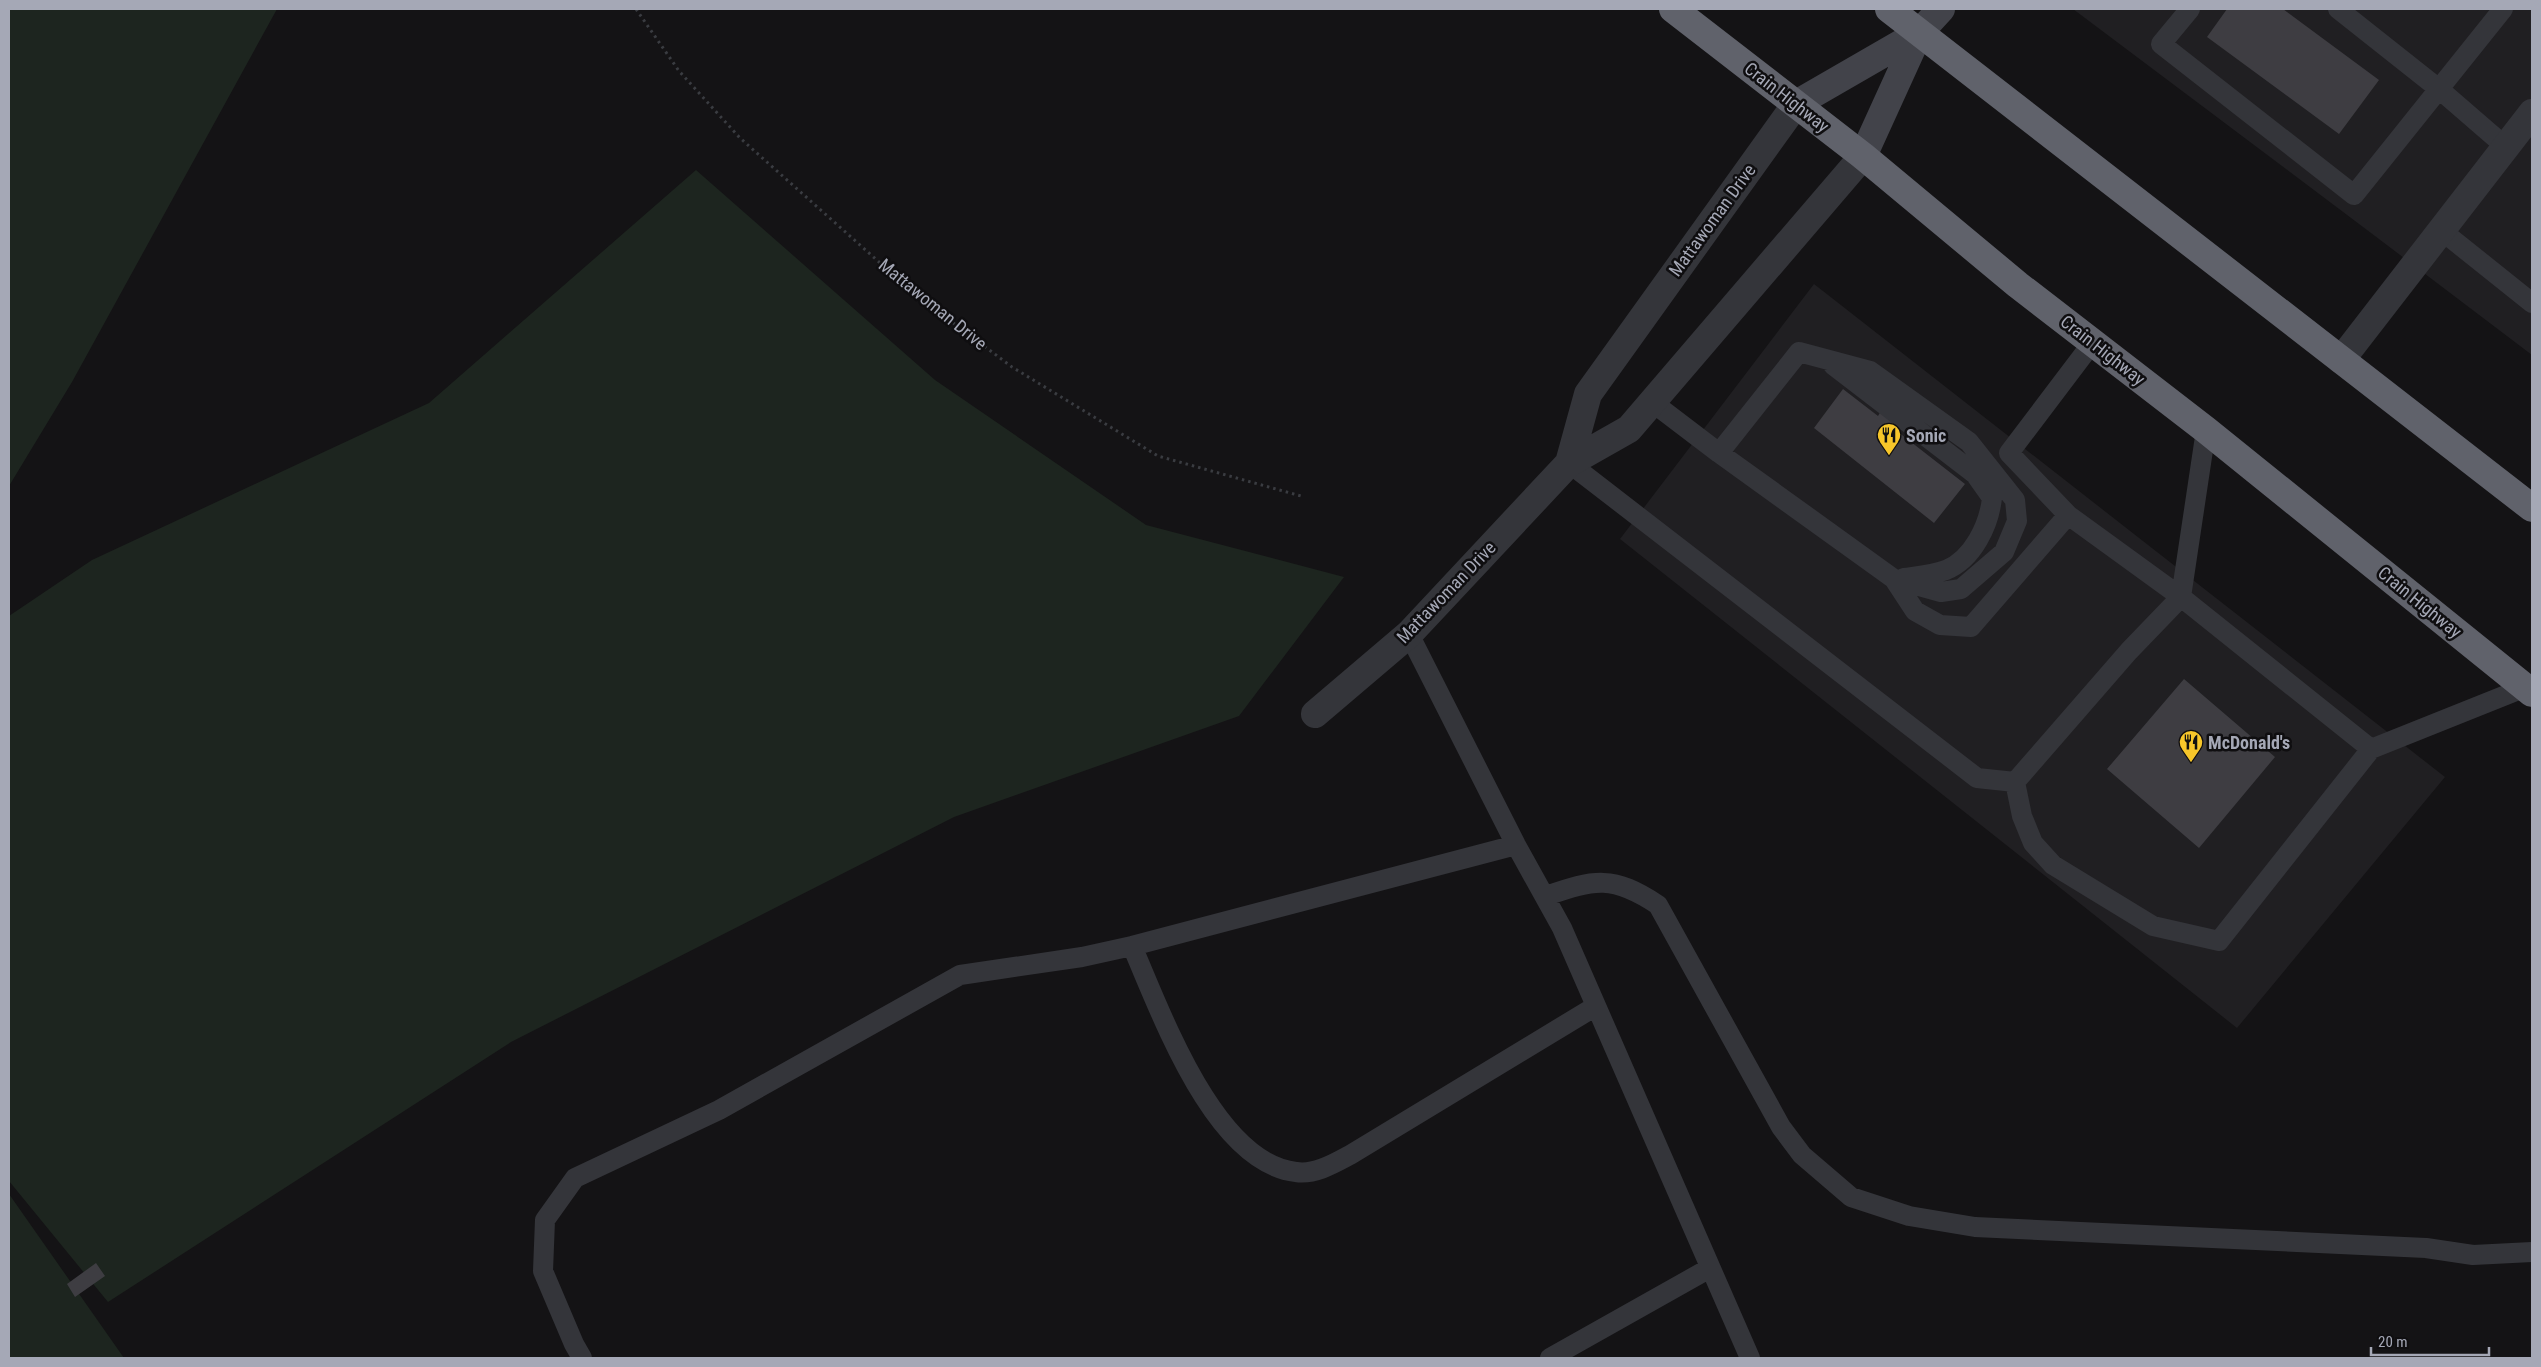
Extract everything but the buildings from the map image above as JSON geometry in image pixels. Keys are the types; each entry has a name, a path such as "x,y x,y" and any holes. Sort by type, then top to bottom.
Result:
{"highway":[{"name":"Crain Highway","path":"1673,9 1862,156 1966,243 2206,430 2529,690"},
{"path":"1888,9 2532,508"}],"street":[{"name":"Mattawoman Drive","path":"1569,463 1588,394 1796,104 1919,33 1941,9"},
{"name":"Mattawoman Drive","path":"1315,714 1409,634 1569,463 1629,429 1862,156 1919,33"},
{"path":"2341,360 2532,113"}],"lane":[{"path":"2190,9 2161,44 2354,195 2503,9"},
{"path":"2338,9 2439,89 2506,147"},
{"path":"2442,230 2532,302"},
{"path":"2093,342 2009,453 2068,515 2181,597 2371,749"},
{"path":"1652,402 1719,453 1894,579 1941,592 1961,588 2004,552 2017,521 2015,500 1969,442 1870,371 1829,362 1799,352 1719,453"},
{"path":"1829,362 1975,474 1992,498 1990,517 1973,548 1948,569 1925,575 1894,579"},
{"path":"2015,782 2129,651 2181,597 2206,430"},
{"path":"1569,463 1977,778 2015,782"},
{"path":"1894,579 1915,611 1940,625 1971,627 2068,515"},
{"path":"1409,634 1516,845 1546,896 1750,1358"},
{"path":"2015,782 2022,816 2033,843 2053,865 2153,926 2220,941 2371,749 2529,690"},
{"path":"582,1358 574,1344 543,1272 545,1220 575,1178 719,1110 960,975 1082,957 1132,946 1516,845"},
{"path":"1546,896 1580,884 1600,881 1637,892 1658,906 1781,1127 1802,1155 1851,1197 1909,1216 1975,1227 2426,1248 2473,1255 2532,1252"},
{"path":"1132,946 1181,1060 1216,1115 1244,1146 1264,1162 1297,1173 1323,1168 1350,1155 1596,1006"},
{"path":"1550,1358 1710,1268"}],"path":[{"name":"Mattawoman Drive","path":"636,9 679,71 740,138 916,294 1012,367 1158,456 1301,496"}],"shaded area":[{"path":"9,9 277,9 72,382 9,486"},
{"path":"2073,9 2532,9 2532,355 2375,236"},
{"path":"696,170 935,380 1146,525 1344,577 1239,716 954,817 511,1042 108,1302 9,1181 9,616 92,560 429,403"},
{"path":"1814,284 2445,777 2237,1028 1620,539"},
{"path":"9,1194 124,1358 9,1358"}],"place":[{"name":"Sonic","path":"1889,456"},
{"name":"McDonald's","path":"2191,763"}]}
